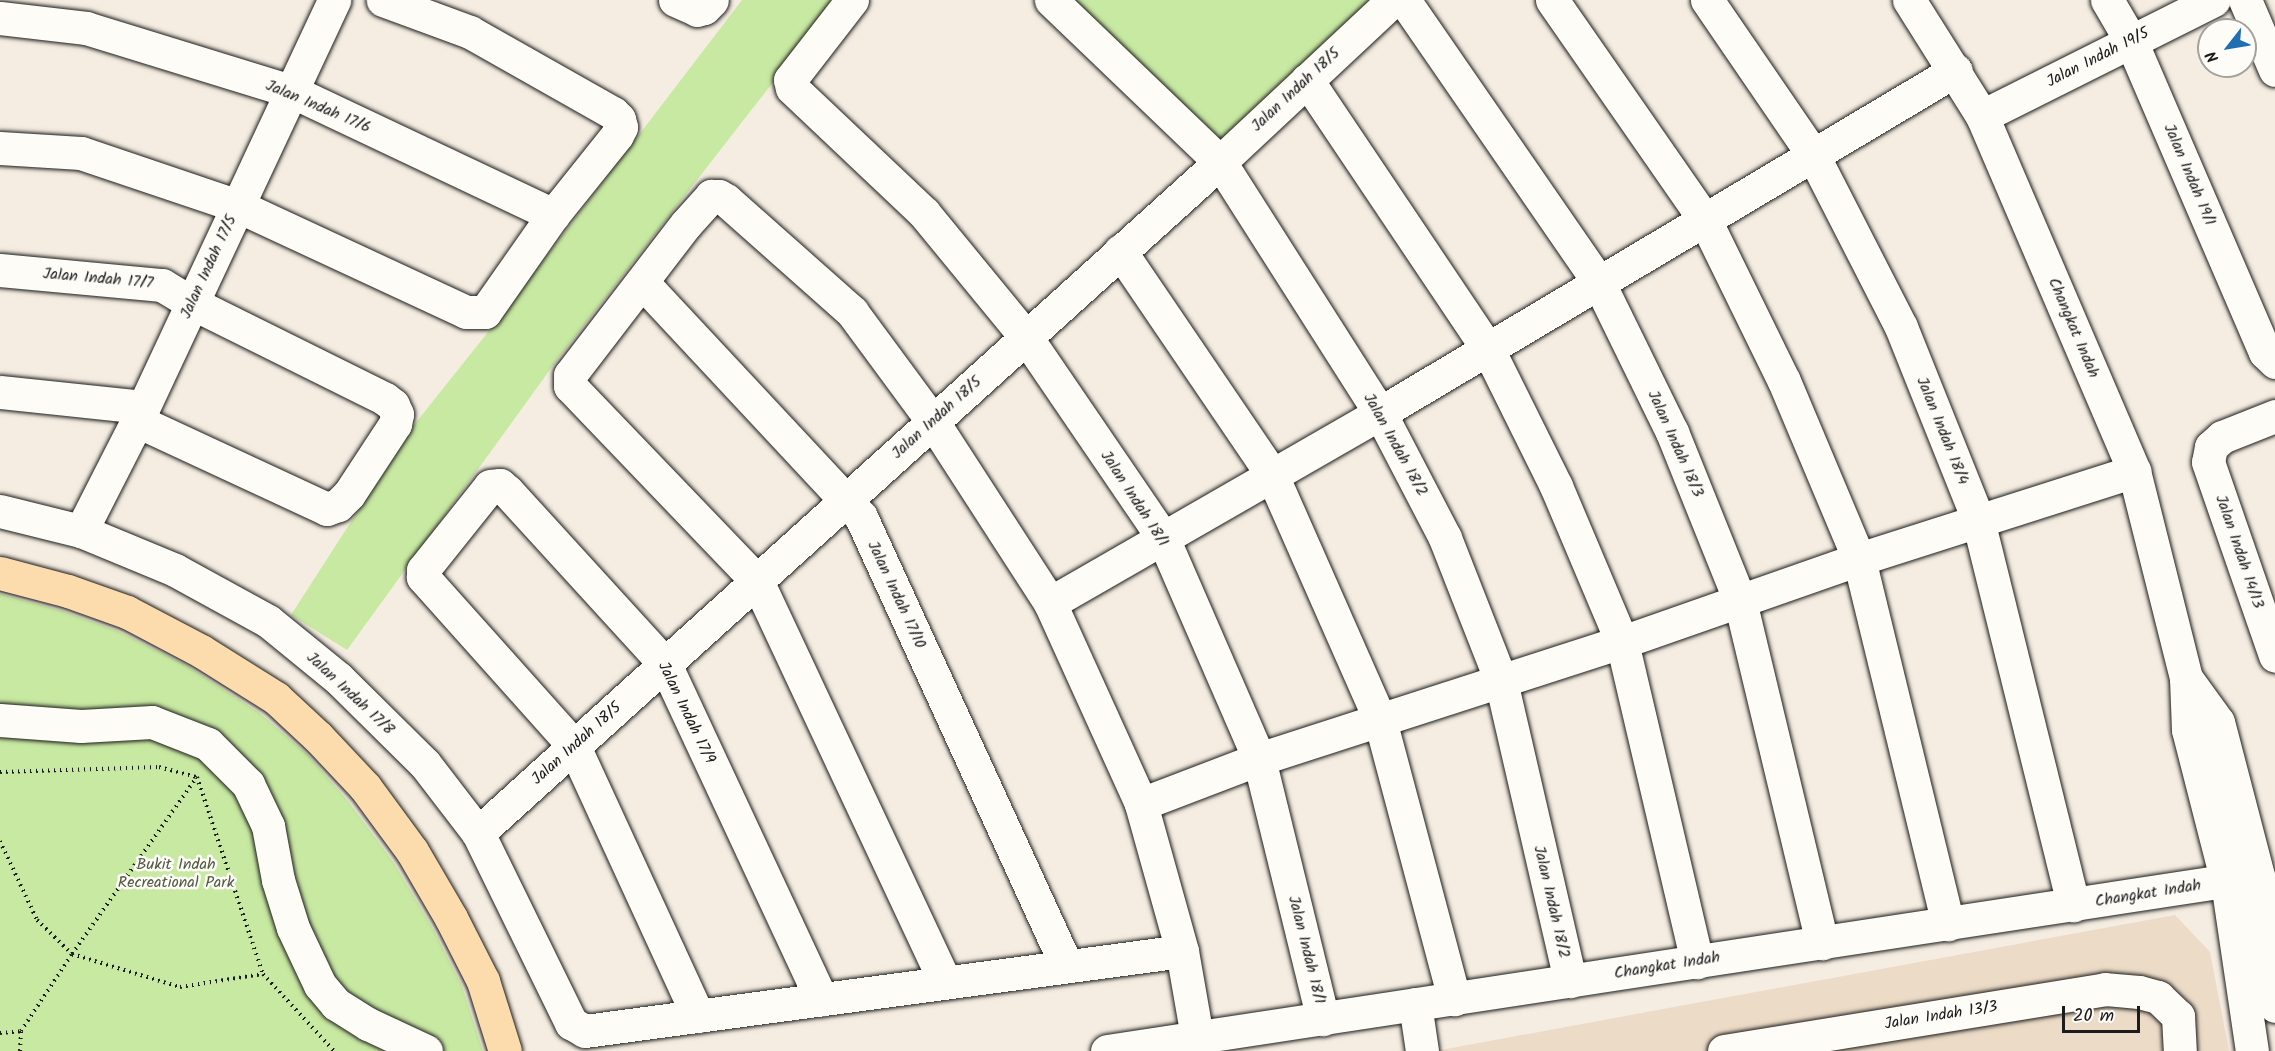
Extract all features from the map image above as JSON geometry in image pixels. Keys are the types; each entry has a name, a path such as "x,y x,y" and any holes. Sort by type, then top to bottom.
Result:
{"main road":[{"path":"0,573 69,591 127,612 201,651 276,698 364,787 412,851 452,918 483,981 504,1051"}],"street":[{"name":"Jalan Indah 17/5","path":"81,531 140,414 334,0"},
{"path":"0,148 81,153 238,206 476,314 485,312 553,215 621,127 613,113 470,32 383,0"},
{"name":"Jalan Indah 18/1","path":"852,0 790,80 797,95 924,213 1026,337 1163,538 1259,759 1323,1019"},
{"name":"Jalan Indah 18/2","path":"1051,0 1220,162 1380,413 1445,538 1501,681 1570,981"},
{"name":"Jalan Indah 18/5","path":"478,833 1220,162 1393,0"},
{"name":"Jalan Indah 18/3","path":"1404,0 1599,283 1672,432 1740,602 1822,943"},
{"path":"1552,0 1705,220 1784,381 1859,559 1948,924"},
{"name":"Jalan Indah 18/4","path":"1707,0 1813,155 1901,327 1978,520 2073,905"},
{"name":"Changkat Indah","path":"1909,0 1956,70 1982,116 2134,471 2186,678 2188,730 2242,879 2275,1006"},
{"name":"Jalan Indah 19/1","path":"2107,0 2132,41 2270,357"},
{"name":"Jalan Indah 19/5","path":"1982,116 2214,0"},
{"path":"2245,0 2275,70"},
{"name":"Jalan Indah 17/6","path":"0,18 86,28 291,91 553,215"},
{"path":"1050,603 1380,413 1956,70"},
{"path":"1307,80 1488,349 1556,486 1622,642 1698,962"},
{"path":"945,982 757,581 570,386 570,375 704,201 711,196 719,196 852,312 933,422 1050,603 1141,804 1182,951 1197,1037"},
{"path":"1120,251 1272,475 1380,720 1454,999"},
{"name":"Jalan Indah 17/7","path":"0,270 155,283 393,405 398,414 395,424 349,494 338,505 327,509 316,506 140,414"},
{"name":"Jalan Indah 17/10","path":"642,282 844,502 861,517 1066,965"},
{"path":"0,392 140,414"},
{"name":"Jalan Indah 14/13","path":"2275,416 2222,437 2211,447 2208,462 2275,656"},
{"path":"1141,804 1259,759 1622,642 1859,559 2134,471"},
{"name":"Jalan Indah 17/9","path":"574,746 423,577 423,570 490,486 500,485 507,490 665,664 821,999"},
{"name":"Jalan Indah 17/8","path":"0,511 81,531 175,570 268,621 338,678 425,764 478,833 571,1023 585,1031 698,1016"},
{"path":"0,720 81,726 152,722 208,744 248,784 268,826 278,880 293,928 320,985 336,1004 368,1024 426,1051"},
{"path":"574,746 698,1016 1182,951"},
{"name":"Changkat Indah","path":"1107,1051 2242,879"},
{"name":"Changkat Indah","path":"2242,879 2252,1051"},
{"name":"Jalan Indah 13/3","path":"1724,1051 1802,1045 2105,989 2139,992 2158,998 2178,1016 2180,1051"},
{"path":"1415,1004 1422,1051"}],"path":[{"path":"0,772 159,767 197,777"},
{"path":"20,1051 21,1031 72,954 197,777"},
{"path":"197,777 263,974 334,1051"},
{"path":"0,841 37,920 72,954 180,987 263,974"},
{"path":"0,1033 21,1031"}],"shaded area":[{"path":"2175,915 2210,952 2229,1051 1435,1051"}],"green space":[{"path":"742,0 837,0 557,360 347,650 291,615 410,430 492,327"},
{"path":"1070,0 1373,0 1222,155"},
{"name":"Bukit Indah Recreational Park","path":"0,594 60,610 118,631 186,665 260,713 307,754 348,801 394,863 432,927 462,986 483,1051 0,1051"}]}
